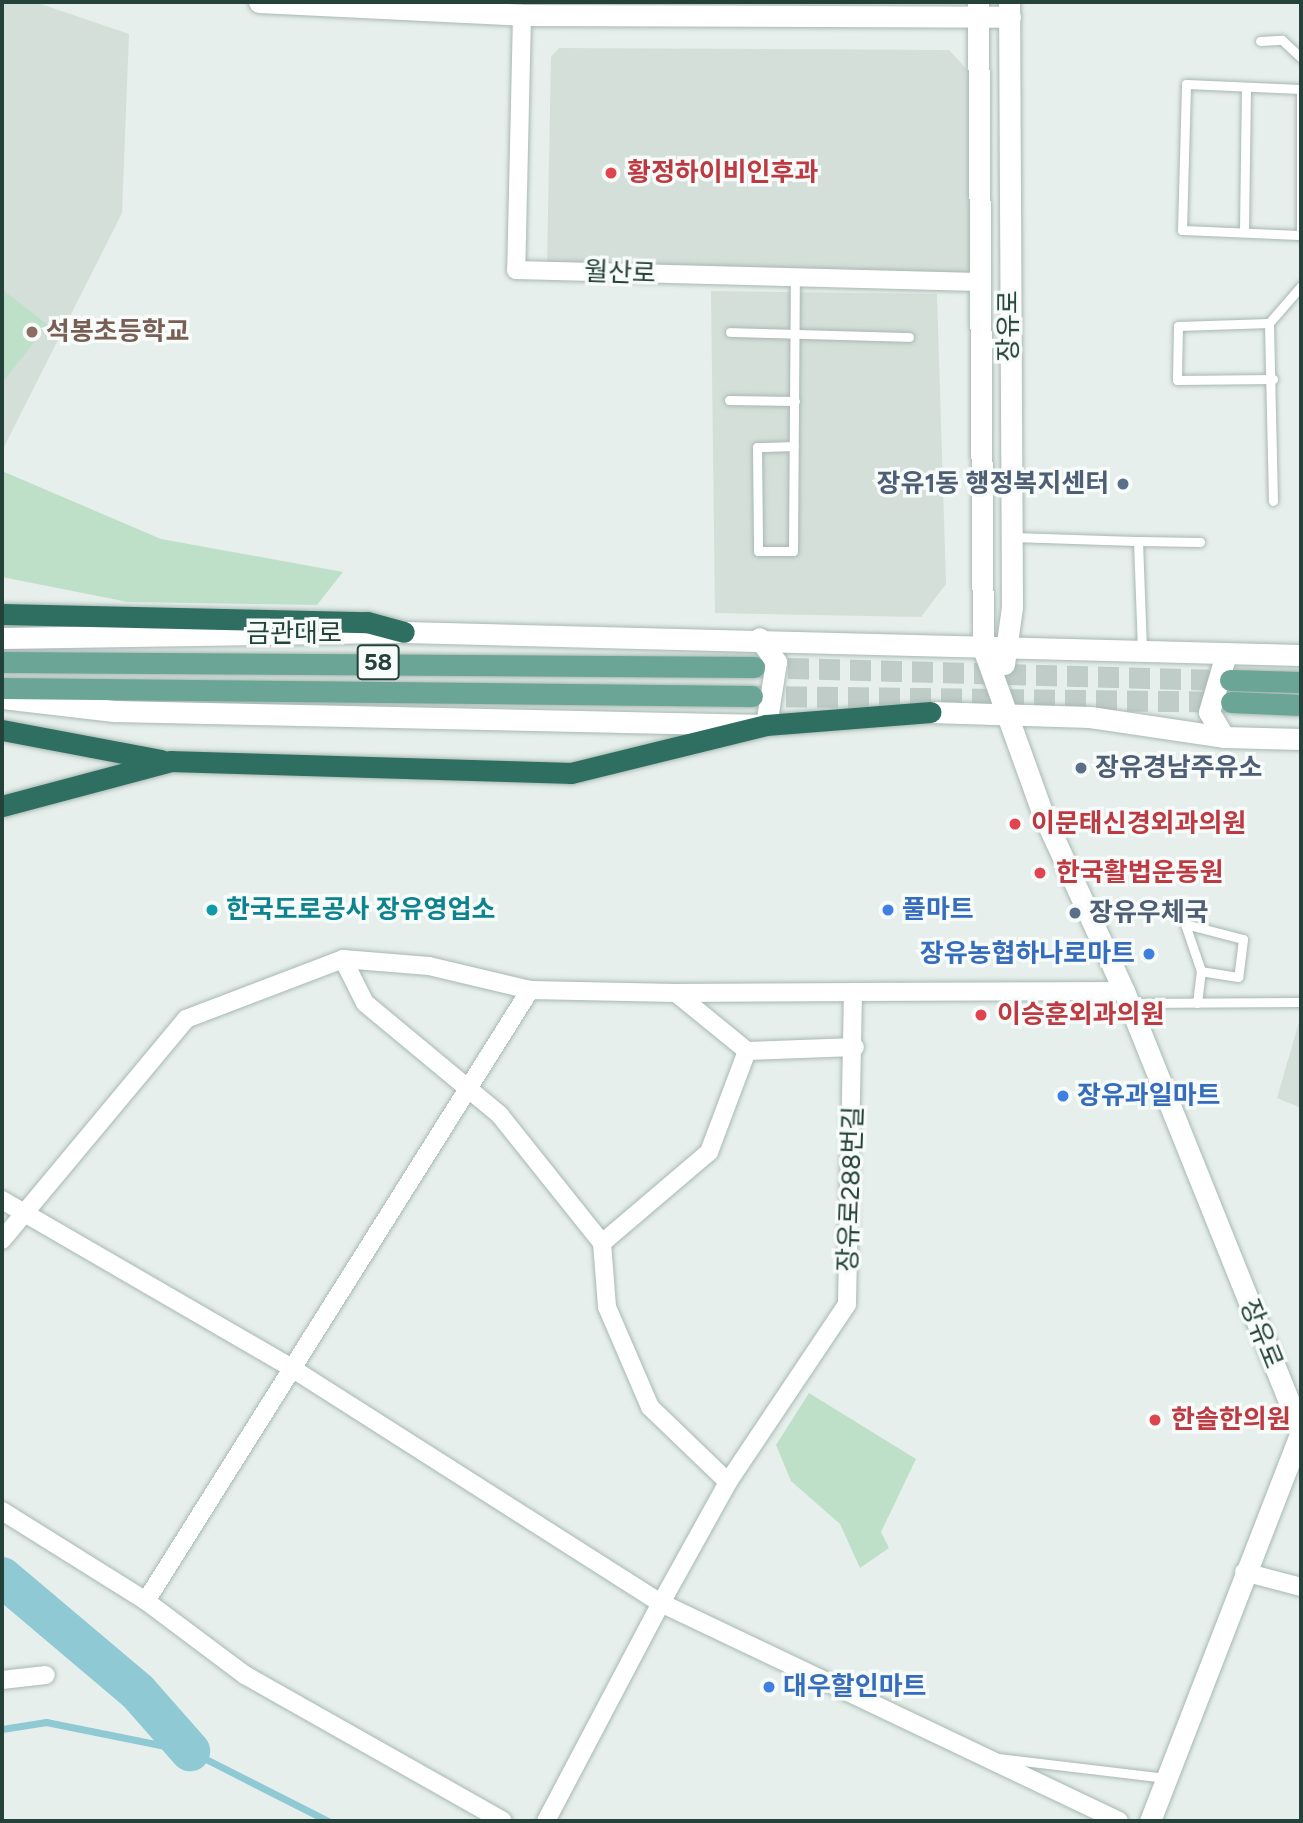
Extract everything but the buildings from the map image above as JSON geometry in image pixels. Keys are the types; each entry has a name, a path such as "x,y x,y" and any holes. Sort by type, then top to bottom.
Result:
{"highway":[{"path":"2,614 367,622 404,632"},
{"path":"2,730 171,761 570,773 766,725 930,712"},
{"path":"2,806 171,761"}],"main road":[{"path":"258,2 522,15 644,9 1010,9"},
{"name":"장유로","path":"978,9 983,648 995,689 1012,716 1042,812 1126,997 1301,1432 1244,1572 1150,1821"},
{"name":"장유로","path":"995,689 1008,650 1010,9"},
{"path":"2,638 404,632 758,638 1008,650 1301,655"},
{"path":"2,698 114,711 766,725 776,662 758,638"},
{"path":"1224,737 1209,712 1226,654"},
{"name":"금관대로","path":"2,662 754,667"},
{"path":"1230,680 1301,682"},
{"name":"58","path":"2,688 752,696"},
{"path":"1231,702 1301,705"},
{"path":"930,712 1090,717 1224,737 1301,739"}],"street":[{"name":"월산로","path":"522,15 516,270 979,282"},
{"path":"2,1240 186,1020 343,959 429,966 530,990 1126,997"},
{"path":"343,959 365,1003 500,1115 602,1243 607,1307 650,1407 728,1482"},
{"path":"146,1601 290,1367 530,990"},
{"name":"장유로288번길","path":"546,1821 728,1482 847,1304 855,1047 853,992"},
{"path":"676,993 747,1051 855,1047"},
{"path":"602,1243 709,1152 747,1051"},
{"path":"2,1200 290,1367 661,1603 1119,1821"},
{"path":"2,1511 146,1601 245,1675 503,1821"},
{"path":"1244,1572 1301,1587"},
{"path":"2,1680 46,1675"}],"lane":[{"path":"1260,41 1282,40 1301,58"},
{"path":"1186,85 1301,89 1301,236 1244,230 1182,230 1186,85"},
{"path":"1244,230 1246,87"},
{"path":"794,446 757,447 758,551 793,551 795,401 795,278"},
{"path":"1273,501 1273,379 1269,323 1301,286"},
{"path":"1269,323 1178,326 1177,380 1273,379"},
{"path":"730,332 795,336 909,337"},
{"path":"729,400 795,401"},
{"path":"1009,537 1200,542"},
{"path":"1138,541 1142,653"},
{"path":"1197,1003 1201,971 1185,924 1243,939 1238,977 1201,971"},
{"path":"1126,997 1197,1003 1301,1002"},
{"path":"979,1756 1166,1778"}],"shaded area":[{"name":"석봉초등학교","path":"2,2 35,2 129,34 122,213 2,451"},
{"path":"559,48 949,50 971,74 972,265 967,274 547,265 551,57"},
{"path":"711,291 937,294 946,584 921,617 715,613"},
{"path":"1301,1015 1301,1108 1277,1098"}],"green space":[{"path":"2,289 48,325 2,383"},
{"path":"2,471 161,539 343,572 317,605 128,602 2,577"},
{"path":"809,1393 916,1459 881,1532 889,1548 860,1568 840,1524 791,1481 776,1445"}],"waterway":[{"path":"2,1577 138,1692 190,1751"},
{"path":"2,1729 46,1722 190,1751 328,1821"}],"tunnel":[{"path":"757,667 1230,680"},
{"path":"755,696 1230,702"}],"place":[{"name":"황정하이비인후과","path":"611,173"},
{"name":"석봉초등학교","path":"32,332"},
{"name":"장유1동 행정복지센터","path":"1123,484"},
{"name":"장유경남주유소","path":"1081,768"},
{"name":"이문태신경외과의원","path":"1015,824"},
{"name":"한국활법운동원","path":"1040,873"},
{"name":"한국도로공사 장유영업소","path":"212,910"},
{"name":"풀마트","path":"888,910"},
{"name":"장유우체국","path":"1075,913"},
{"name":"장유농협하나로마트","path":"1149,954"},
{"name":"이승훈외과의원","path":"981,1015"},
{"name":"장유과일마트","path":"1063,1096"},
{"name":"한솔한의원","path":"1155,1420"},
{"name":"대우할인마트","path":"769,1687"}]}
